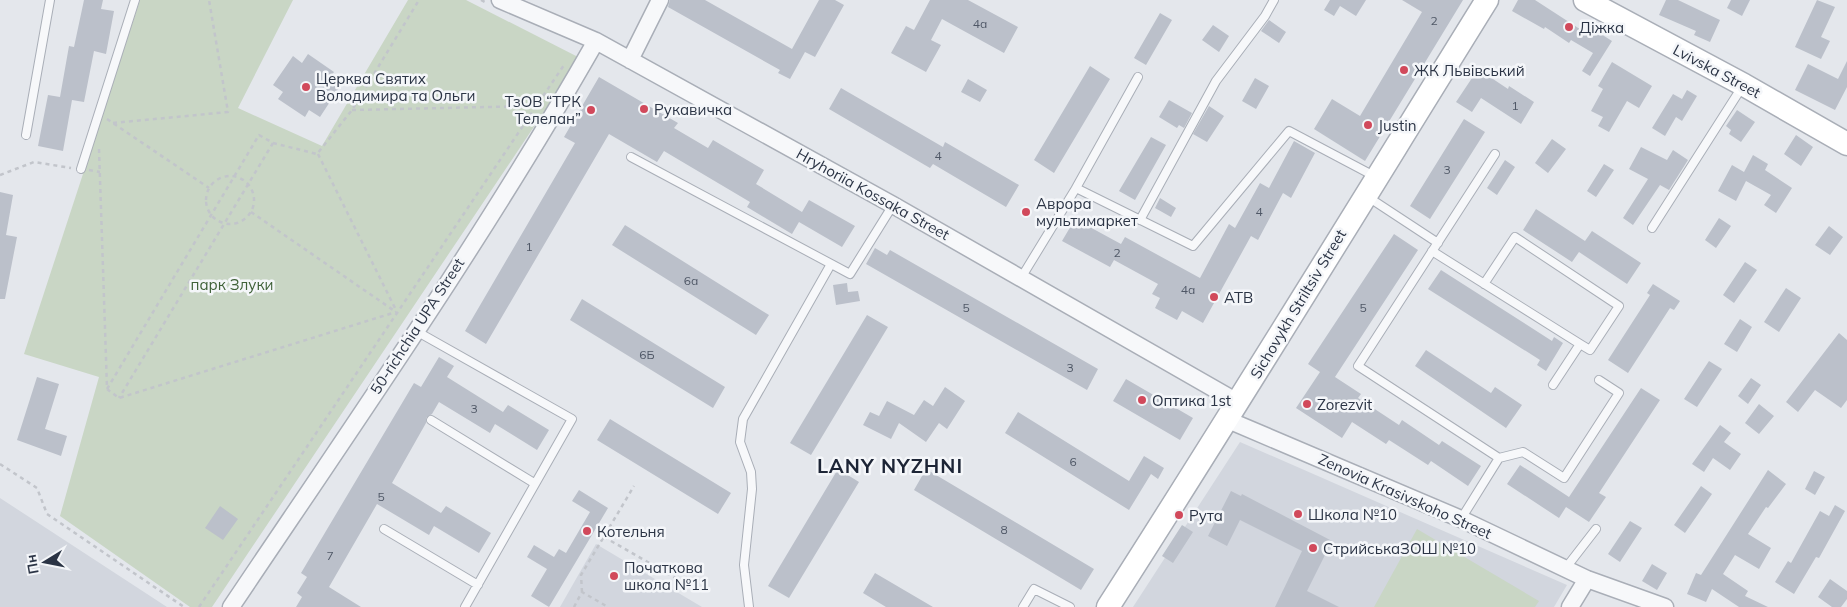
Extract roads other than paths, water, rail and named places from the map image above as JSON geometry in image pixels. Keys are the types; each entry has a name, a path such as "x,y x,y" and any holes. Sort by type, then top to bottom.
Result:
{"street":[{"name":"Hryhoriia Kossaka Street","path":"500,0 596,41 893,204 1020,278 1234,411"},
{"path":"630,60 660,0"},
{"name":"Sichovykh Striltsiv Street","path":"1108,607 1234,411 1370,186 1487,0"},
{"name":"Lvivska Street","path":"1585,0 1744,85 1847,144"},
{"name":"50-richchia UPA Street","path":"232,607 416,331 553,115 596,41"},
{"name":"Zenovia Krasivskoho Street","path":"1234,411 1587,579 1666,607"},
{"path":"1570,607 1587,579"}],"lane":[{"path":"26,135 50,0"},
{"path":"81,169 135,0"},
{"path":"1140,220 1216,81 1265,16 1274,0"},
{"path":"1020,278 1076,188 1138,77"},
{"path":"1652,228 1744,85"},
{"path":"1076,188 1193,246 1289,131 1370,186 1438,243"},
{"path":"1495,154 1358,366 1499,458"},
{"path":"631,157 850,274 893,204"},
{"path":"1432,251 1484,284 1590,350 1619,306 1515,237 1484,284"},
{"path":"749,607 744,565 752,489 751,472 740,442 743,419 830,264"},
{"path":"416,331 572,419 465,607"},
{"path":"1553,385 1580,344"},
{"path":"1461,519 1499,458 1524,452 1564,478 1619,393 1599,380"},
{"path":"431,420 534,483"},
{"path":"1565,569 1596,528"},
{"path":"384,529 478,585"},
{"path":"1023,607 1034,590 1070,607"}],"place":[{"name":"Діжка","path":"1569,27"},
{"name":"ЖК Львівський","path":"1404,70"},
{"name":"Церква Святих Володимира та Ольги","path":"306,87"},
{"name":"Рукавичка","path":"644,109"},
{"name":"ТзОВ “ТРК Телелан”","path":"591,110"},
{"name":"Justin","path":"1368,125"},
{"name":"Аврора мультимаркет","path":"1026,212"},
{"name":"ATB","path":"1214,297"},
{"name":"Оптика 1st","path":"1142,400"},
{"name":"Zorezvit","path":"1307,404"},
{"name":"Школа №10","path":"1298,514"},
{"name":"Рута","path":"1179,515"},
{"name":"Котельня","path":"587,531"},
{"name":"СтрийськаЗОШ №10","path":"1313,548"},
{"name":"Початкова школа №11","path":"614,576"}],"district":[{"name":"LANY NYZHNI","path":"890,465"}],"park label":[{"name":"парк Злуки","path":"232,284"}]}
